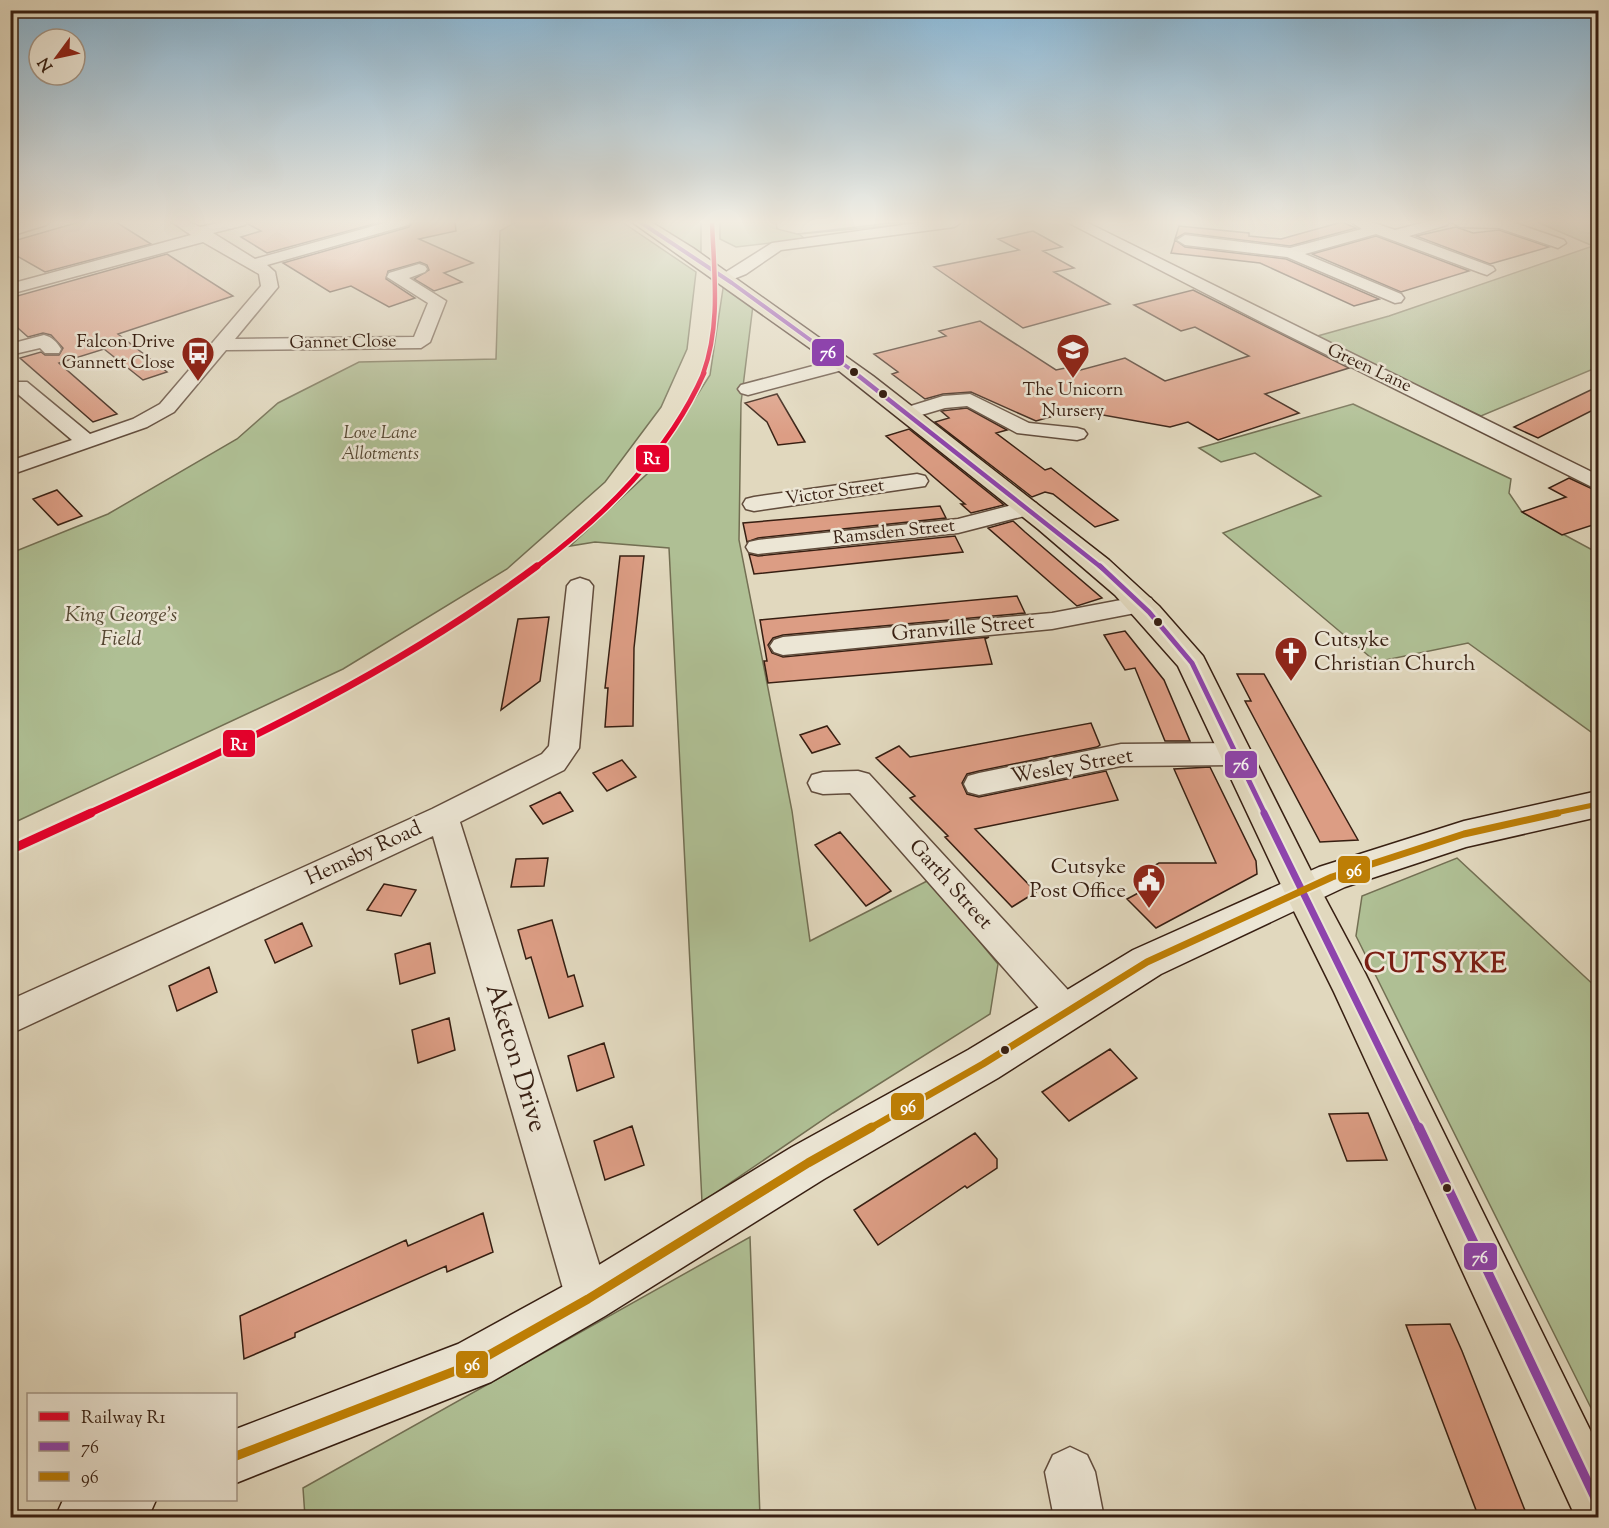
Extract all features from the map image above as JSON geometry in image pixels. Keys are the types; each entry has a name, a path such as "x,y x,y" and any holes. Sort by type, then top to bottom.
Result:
{"main road":[{"path":"748,293 908,413 1028,508 1143,604 1172,636 1192,663 1300,889 1351,985 1599,1504"},
{"path":"237,1456 473,1364 588,1299 808,1163 983,1065 1147,962 1300,889 1464,834 1599,804"},
{"path":"83,1518 126,1501"}],"street":[{"path":"10,470 140,423 167,408 265,293"},
{"name":"Gannet Close","path":"220,345 421,342 437,301 424,293"},
{"name":"Green Lane","path":"1215,293 1599,483"},
{"path":"1374,306 1403,296 1396,293"},
{"path":"10,350 44,341 52,349"},
{"path":"748,388 843,364"},
{"path":"756,367 774,382"},
{"path":"20,386 87,442"},
{"path":"908,413 943,402 970,400 1024,429 1082,434"},
{"name":"Victor Street","path":"754,504 917,482"},
{"name":"Ramsden Street","path":"758,547 958,526 1028,508"},
{"name":"Hemsby Road","path":"10,1018 442,817 553,762 564,748 580,586"},
{"name":"Granville Street","path":"783,646 1052,621 1143,604"},
{"name":"Wesley Street","path":"979,784 1121,755 1237,754"},
{"name":"Garth Street","path":"823,783 858,782 1066,1013"},
{"name":"Aketon Drive","path":"442,817 588,1299"}],"green space":[{"path":"498,293 694,293 687,349 661,407 605,482 507,569 343,669 11,824 11,553 108,514 237,439 278,403 359,362 496,359"},
{"path":"722,293 738,293 753,305 741,403 739,540 792,811 810,941 929,880 998,964 990,1014 833,1113 702,1202 669,548 595,542 570,546 647,474 710,375"},
{"path":"1455,293 1598,293 1598,367 1481,416 1314,337 1389,316"},
{"path":"1353,404 1511,479 1509,493 1522,512 1598,553 1598,737 1468,643 1376,662 1223,533 1321,496 1255,453 1221,462 1199,448"},
{"path":"1457,858 1598,989 1598,1422 1356,936 1362,896"},
{"path":"750,1237 760,1517 305,1517 303,1488"}],"building":[{"path":"27,293 229,293 233,296 118,334 167,372 143,380 104,349 59,363 117,414 93,422 20,358 41,352 45,355 59,355 63,348 51,335 43,333 28,337 10,321 10,298"},
{"path":"364,293 408,293 415,298 389,307"},
{"path":"972,293 1091,293 1110,304 1023,328"},
{"path":"1180,293 1200,293 1349,368 1265,394 1299,413 1218,440 1188,422 1170,427 1075,410 1036,421 971,392 943,394 925,399 892,374 898,372 874,354 946,336 939,331 980,321 1056,370 1070,367 1077,371 1125,358 1165,381 1249,356 1195,327 1181,331 1134,305"},
{"path":"1326,293 1366,293 1379,299 1354,306"},
{"path":"1599,386 1599,407 1538,438 1514,427"},
{"path":"777,394 805,442 778,445 767,422 745,403"},
{"path":"967,408 1007,430 996,433 1045,470 1051,468 1118,520 1095,527 1053,494 1045,492 1032,497 935,422 949,418 941,411"},
{"path":"909,429 1004,505 971,513 961,504 965,504 886,436"},
{"path":"1569,478 1599,492 1599,523 1562,535 1522,512 1566,497 1549,488"},
{"path":"57,490 82,516 58,525 33,499"},
{"path":"940,506 946,518 758,538 747,542 743,523"},
{"path":"1013,521 1102,598 1077,606 988,528"},
{"path":"955,536 963,552 754,574 749,554 758,556"},
{"path":"620,556 644,556 634,648 633,726 605,727 608,688 605,688"},
{"path":"1017,596 1025,613 783,635 773,638 768,645 772,653 783,657 989,637 985,639 992,664 768,683 760,620"},
{"path":"549,617 540,681 501,710 518,619"},
{"path":"1125,631 1164,680 1190,741 1165,741 1135,668 1125,670 1104,635"},
{"path":"1237,674 1264,674 1358,840 1320,842 1245,701 1251,701"},
{"path":"1091,723 1100,745 1097,747 967,774 962,783 967,794 979,797 1106,771 1118,800 975,829 1036,892 1012,907 910,798 915,796 876,758 899,746 910,757"},
{"path":"827,726 840,744 812,753 800,735"},
{"path":"622,760 636,777 607,791 593,773"},
{"path":"1210,767 1256,861 1257,874 1156,928 1127,899 1155,884 1143,872 1159,863 1216,863 1174,769"},
{"path":"560,792 573,811 543,824 530,806"},
{"path":"840,832 891,891 866,906 815,845"},
{"path":"548,858 544,886 511,887 516,859"},
{"path":"384,884 416,890 401,916 367,910"},
{"path":"552,920 568,977 574,975 583,1006 549,1018 531,957 526,959 518,930"},
{"path":"302,923 312,946 275,963 265,940"},
{"path":"430,943 435,973 400,984 395,954"},
{"path":"209,967 217,992 177,1011 169,986"},
{"path":"449,1018 455,1050 418,1063 412,1030"},
{"path":"604,1043 614,1077 577,1091 568,1056"},
{"path":"1110,1049 1137,1078 1069,1121 1042,1092"},
{"path":"1368,1113 1387,1160 1347,1161 1329,1114"},
{"path":"632,1126 644,1165 605,1180 594,1141"},
{"path":"975,1133 997,1159 997,1168 967,1188 965,1186 878,1245 854,1210"},
{"path":"483,1213 493,1252 447,1272 446,1266 295,1333 295,1337 244,1359 240,1316 406,1240 408,1246"},
{"path":"1450,1324 1528,1518 1479,1518 1406,1325"}],"rail line":[{"name":"R1","path":"10,850 222,752 360,682 426,643 491,600 553,554 620,495 641,473 677,426 692,400 710,355 715,317 715,293"}],"transit line":[{"name":"76","path":"746,293 909,414 1100,566 1149,612 1192,663 1301,889 1351,985 1598,1504"},
{"name":"96","path":"237,1456 473,1364 588,1299 808,1163 983,1064 1147,962 1332,877 1464,834 1598,804"}],"place":[{"name":"The Unicorn Nursery","path":"1073,379"},
{"name":"Falcon Drive Gannett Close","path":"198,382"},
{"name":"Cutsyke Christian Church","path":"1291,682"},
{"name":"Cutsyke Post Office","path":"1149,909"}],"district":[{"name":"CUTSYKE","path":"1436,965"}],"park label":[{"name":"Love Lane Allotments","path":"380,444"},
{"name":"King George's Field","path":"121,628"}]}
